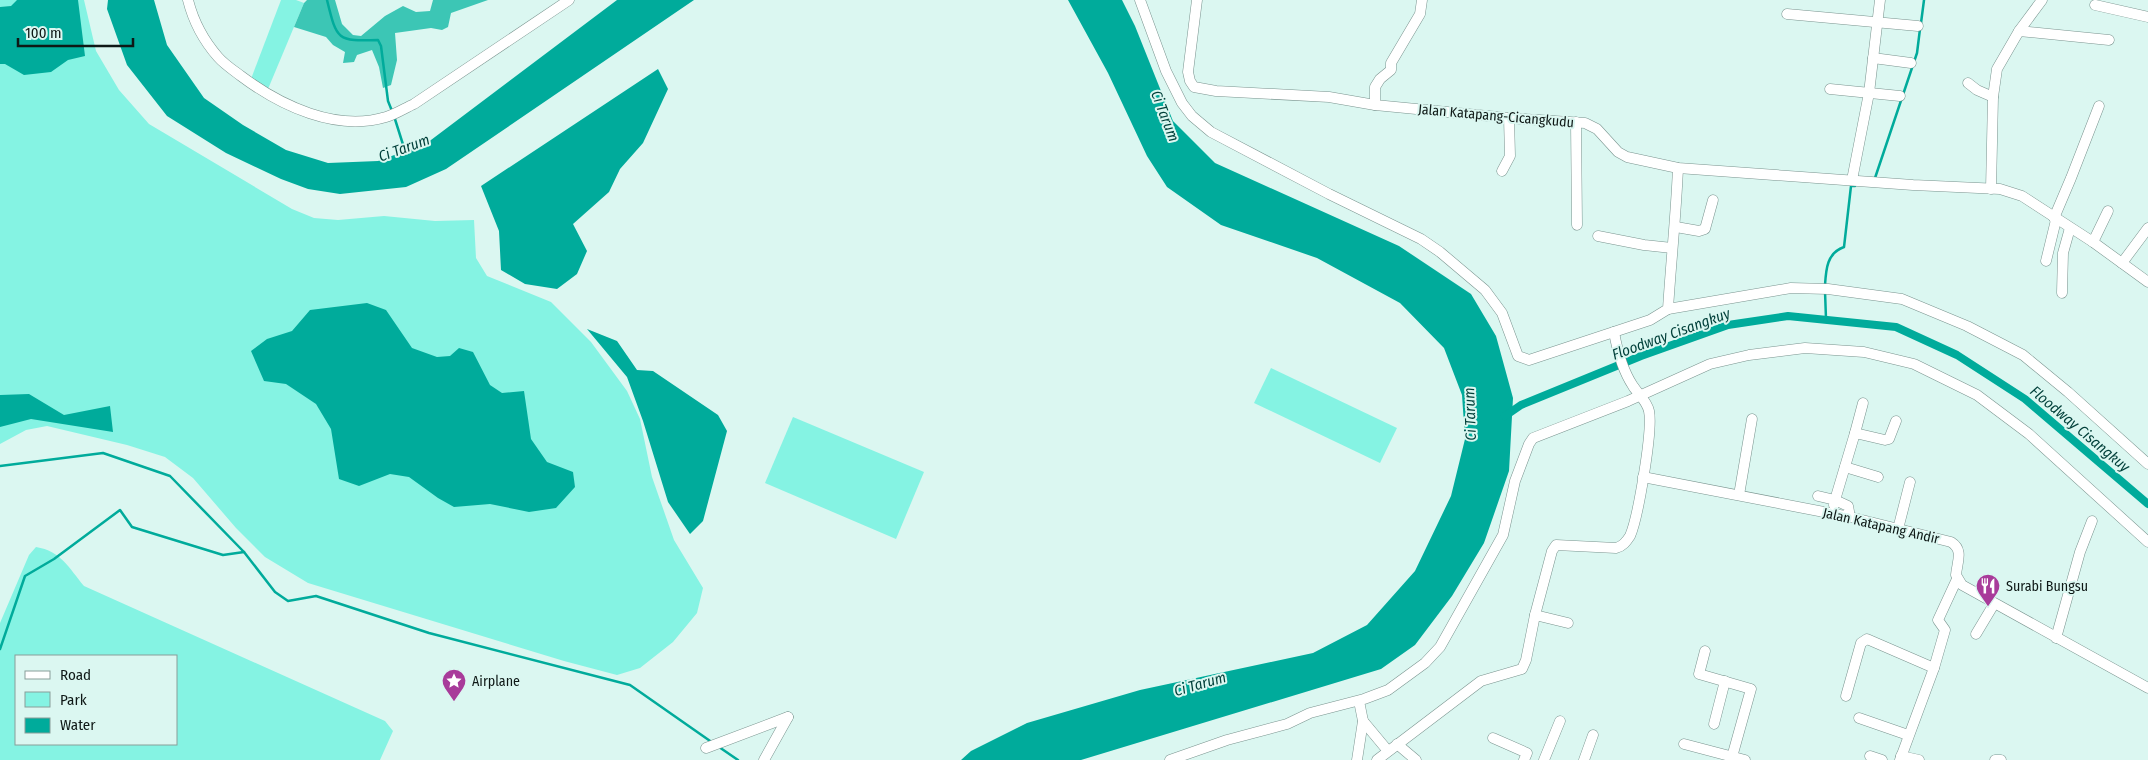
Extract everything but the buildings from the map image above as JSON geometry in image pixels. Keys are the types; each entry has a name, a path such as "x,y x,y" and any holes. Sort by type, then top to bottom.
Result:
{"street":[{"path":"188,0 198,27 219,58 252,84 283,103 310,115 328,118 372,119 386,117 421,99 570,0"},
{"path":"1140,0 1166,71 1182,103 1192,116 1211,132 1329,194 1421,239 1440,252 1486,290 1502,313 1518,356 1523,360 1529,360 1650,320 1668,309 1791,288 1828,289 1902,298 1967,326 2023,355 2068,392 2148,464"},
{"path":"1182,103 1188,90 1194,87 1188,72 1197,0"},
{"path":"1375,105 1375,87 1380,79 1391,70 1391,63 1420,14 1422,0"},
{"path":"1852,180 1869,93 1880,0"},
{"path":"1991,189 1993,97 1998,69 2019,31 2042,0"},
{"path":"2095,5 2115,5 2148,16"},
{"path":"1787,14 1918,26"},
{"path":"2019,31 2109,40"},
{"path":"1873,58 1911,63"},
{"path":"1968,84 1993,97"},
{"name":"Jalan Katapang-Cicangkudu","path":"1194,87 1216,92 1329,97 1375,105 1585,123 1597,129 1618,152 1628,157 1678,168 2012,192 2022,196 2093,242 2148,282"},
{"path":"1830,89 1900,96"},
{"path":"2046,261 2055,219 2099,106"},
{"path":"1502,171 1510,156 1510,118"},
{"path":"1576,122 1578,225"},
{"path":"1668,309 1672,248 1676,227 1678,168"},
{"path":"1676,227 1699,232 1705,229 1712,200"},
{"path":"2093,242 2108,211"},
{"path":"2062,293 2063,253 2070,228"},
{"path":"2122,263 2148,228"},
{"path":"1598,236 1644,245 1672,248"},
{"path":"1377,760 1481,681 1522,669 1526,660 1535,615 1552,551 1556,546 1560,544 1616,548 1623,544 1629,536 1634,524 1643,478 1650,422 1649,411 1632,385 1616,344 1614,332"},
{"path":"1170,760 1227,740 1287,724 1310,713 1360,701 1388,690 1403,680 1440,647 1503,535 1515,481 1533,438 1628,401 1710,364 1749,355 1806,348 1864,352 1914,364 1977,395 2014,423 2148,542"},
{"path":"1831,513 1863,403"},
{"path":"1739,495 1752,419"},
{"path":"1855,433 1885,440 1889,439 1896,421"},
{"path":"1845,467 1878,477"},
{"name":"Jalan Katapang Andir","path":"1643,478 1850,517 1955,544 1960,552 1957,579 1938,620 1945,630 1934,668"},
{"path":"1898,530 1910,482"},
{"path":"1818,496 1835,500 1848,506 1850,517"},
{"path":"2056,638 2080,552 2092,521"},
{"path":"1957,579 1962,585 1994,604 2148,688"},
{"path":"1976,634 1994,604"},
{"path":"1535,615 1568,623"},
{"path":"1846,696 1861,643 1866,639 1934,668 1901,758 1919,760"},
{"path":"1705,651 1699,674 1751,688 1732,757"},
{"path":"1714,724 1725,681"},
{"path":"1357,760 1363,721 1360,701"},
{"path":"706,748 788,717 764,760"},
{"path":"1859,718 1908,735"},
{"path":"1363,721 1388,751"},
{"path":"1493,738 1526,757 1544,760 1560,721"},
{"path":"1584,760 1593,735"},
{"path":"1397,744 1416,760"},
{"path":"1684,744 1745,760"},
{"path":"1870,756 1882,760"},
{"path":"1995,760 2001,760"}],"green space":[{"path":"0,0 84,0 96,51 119,90 149,124 292,209 314,218 338,220 384,216 435,221 474,220 476,258 487,276 551,302 591,342 627,391 640,419 652,477 674,540 703,588 697,613 673,642 640,668 617,675 564,661 308,583 265,557 236,528 193,478 165,457 127,445 47,426 26,430 0,444"},
{"path":"281,0 296,0 304,3 268,89 251,79"},
{"path":"1271,368 1397,428 1380,463 1254,403"},
{"path":"793,417 924,472 896,539 765,483"},
{"path":"36,547 45,549 64,561 84,586 385,721 393,731 380,760 0,760 0,623 29,555"}],"shaded area":[{"path":"307,0 335,0 342,24 353,35 361,36 385,16 403,6 416,12 430,11 433,0 488,0 451,13 448,27 442,30 431,28 395,33 397,60 391,85 383,88 379,67 372,50 357,55 354,62 343,63 345,52 333,45 326,37 294,27"}],"water":[{"path":"17,0 78,0 85,56 68,60 51,72 24,75 5,64 0,64 0,7 11,6"},
{"path":"108,0 154,0 167,45 204,98 243,125 286,150 328,163 378,161 427,143 617,0 694,0 446,169 406,187 340,194 308,189 281,179 226,153 167,116 127,65 107,9"},
{"name":"Ci Tarum","path":"1068,0 1122,0 1135,26 1173,121 1215,163 1399,246 1471,294 1496,336 1513,398 1509,471 1484,543 1452,596 1415,645 1381,669 1081,760 961,760 971,751 1027,723 1140,690 1313,653 1367,625 1415,571 1451,496 1465,439 1462,395 1444,348 1400,303 1317,258 1221,225 1167,187 1147,156 1108,73"},
{"path":"658,69 668,89 643,143 620,169 609,192 573,224 587,251 577,274 557,289 525,284 501,270 499,231 481,186"},
{"path":"367,303 386,310 412,348 437,357 450,356 459,348 473,352 490,385 502,393 524,391 531,439 547,462 573,472 575,487 556,508 529,512 490,504 454,507 409,477 390,474 359,486 339,479 331,429 316,404 286,384 264,381 251,351 267,339 292,331 310,310"},
{"path":"587,329 617,341 637,370 653,371 718,415 727,431 703,521 690,534 668,502 627,377"},
{"path":"29,394 64,415 110,406 113,432 31,419 0,427 0,395"}],"waterway":[{"path":"327,0 333,24 341,36 354,40 378,40 381,46 388,101 392,111"},
{"path":"1921,23 1924,0"},
{"path":"1875,178 1917,53 1920,29"},
{"name":"Ci Tarum","path":"394,116 406,154"},
{"path":"1825,285 1828,262 1834,253 1844,247 1851,186 1855,186"},
{"path":"1825,291 1826,319"},
{"name":"Floodway Cisangkuy","path":"1505,416 1521,405 1641,356 1728,325 1788,316 1896,327 1957,355 2025,399 2148,504"},
{"path":"0,466 103,453 170,476 244,552 275,592 288,601 316,596 429,633 630,685 713,743"},
{"path":"0,649 25,576 54,559 120,510 132,527 223,555 244,552"},
{"path":"719,747 738,760"}],"place":[{"name":"Surabi Bungsu","path":"1988,607"},
{"name":"Airplane","path":"454,702"}]}
